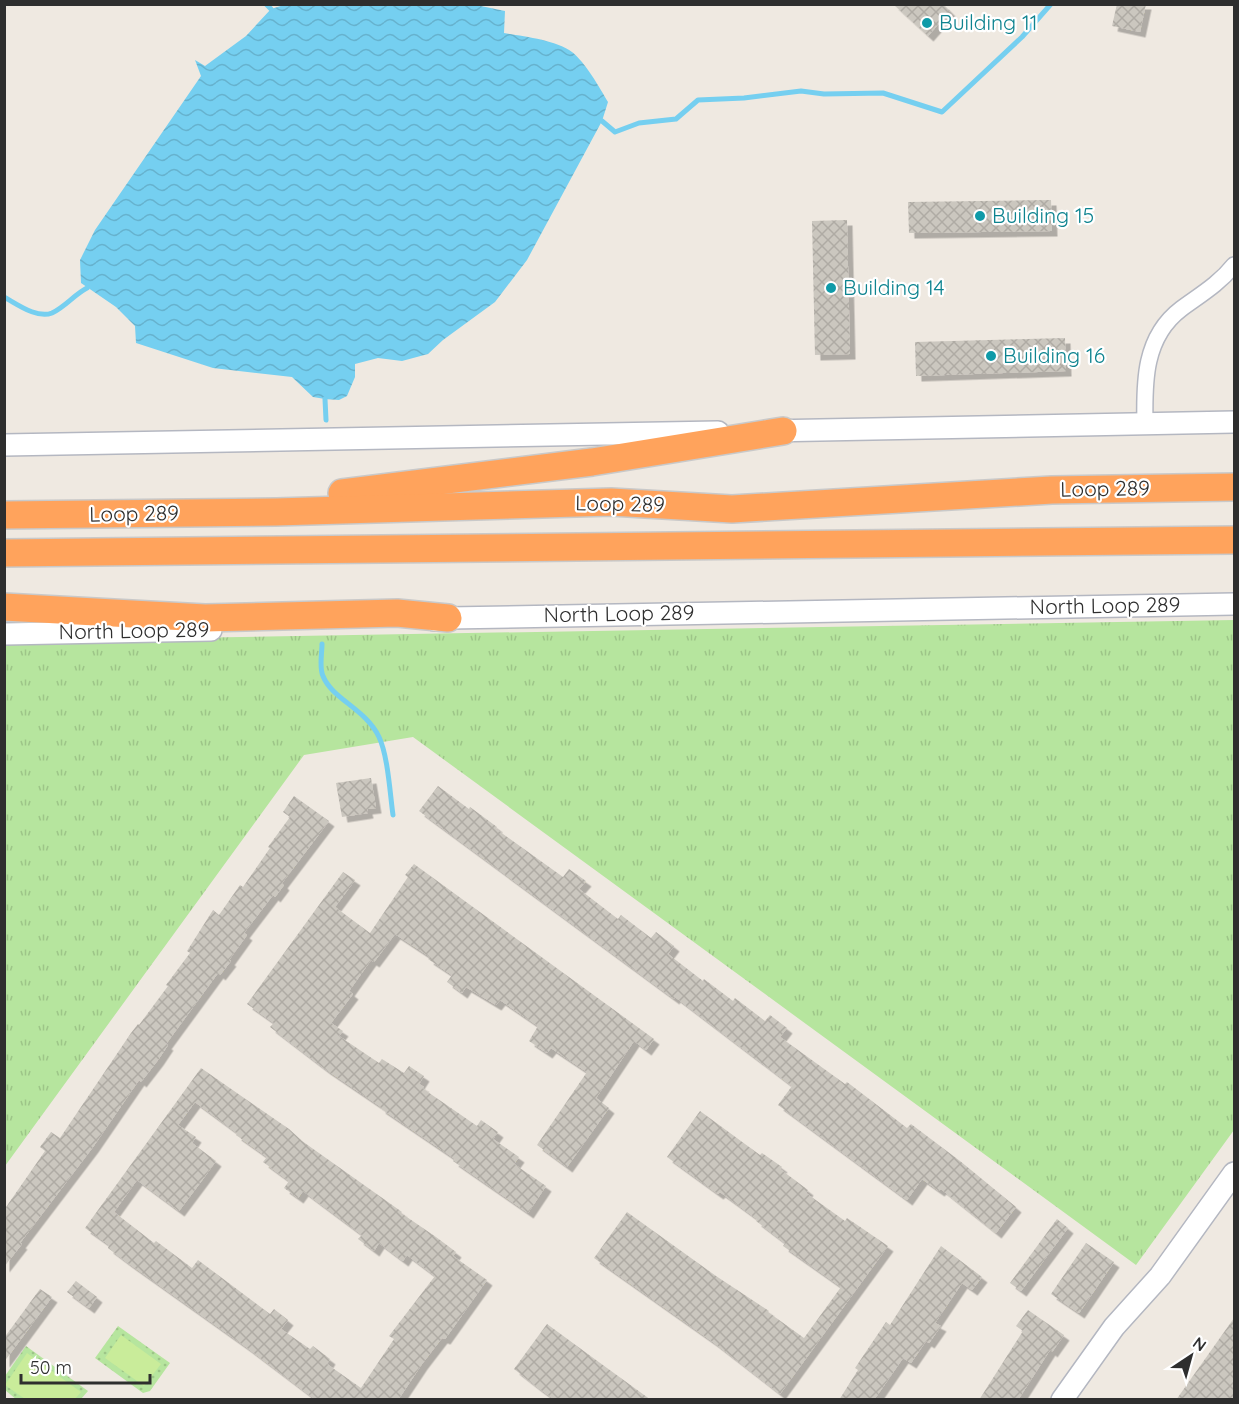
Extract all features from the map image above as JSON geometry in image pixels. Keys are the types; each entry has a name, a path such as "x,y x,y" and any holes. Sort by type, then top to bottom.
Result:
{"highway":[{"path":"4,504 358,493 592,462 783,431"},
{"name":"Loop 289","path":"4,515 276,512 611,502 732,509 1052,490 1234,487"},
{"name":"Loop 289","path":"4,553 1234,540"},
{"path":"4,607 205,618 397,613 448,618"}],"main road":[{"path":"4,445 1234,422"},
{"name":"North Loop 289","path":"4,634 396,625 448,618 1234,604"},
{"path":"1062,1400 1114,1327 1160,1276 1234,1173"}],"street":[{"path":"1145,424 1144,389 1148,356 1155,342 1178,311 1222,279 1234,266"}],"green space":[{"path":"1234,620 1234,1130 1136,1265 413,737 304,755 5,1166 5,641"},
{"path":"118,1326 170,1363 150,1391 143,1393 95,1358"},
{"path":"121,1335 161,1364 144,1386 105,1358"},
{"path":"26,1346 88,1391 81,1399 17,1400 5,1390 5,1376"},
{"path":"27,1353 81,1392 75,1399 25,1399 5,1385"}],"water":[{"path":"284,5 476,5 505,11 504,33 558,44 572,52 587,69 608,102 602,121 527,260 495,302 443,340 428,354 402,361 378,358 355,364 355,377 347,396 339,400 313,397 292,377 213,368 136,343 135,326 116,307 81,283 80,260 95,230 201,76 195,60 205,66 246,36 271,9"}],"building":[{"name":"Building 11","path":"893,4 943,4 950,11 928,36"},
{"path":"1117,4 1146,4 1140,32 1112,26"},
{"name":"Building 15","path":"1051,200 1052,231 909,233 908,202"},
{"name":"Building 14","path":"847,220 850,354 815,355 812,221"},
{"name":"Building 16","path":"1065,338 1066,371 916,376 915,342"},
{"path":"371,778 376,808 367,809 368,813 342,817 336,783"},
{"path":"438,786 469,809 470,807 497,827 496,829 563,877 569,869 586,881 579,889 618,919 621,915 651,938 656,932 674,946 668,954 703,981 704,979 733,1001 735,998 765,1021 770,1015 787,1028 780,1037 845,1084 847,1082 907,1128 911,1124 1016,1207 996,1233 941,1189 939,1191 922,1179 907,1200 778,1105 792,1086 675,997 674,999 419,811"},
{"path":"294,796 329,821 282,883 284,885 275,897 273,895 244,933 247,935 229,960 231,961 220,975 218,973 166,1044 168,1045 158,1060 141,1082 139,1080 93,1147 4,1267 4,1210 45,1151 40,1147 51,1132 60,1138 131,1033 168,986 166,985 190,953 187,951 213,910 219,915 240,885 243,887 290,817 283,812"},
{"path":"414,864 654,1039 646,1050 634,1041 596,1098 609,1108 567,1167 537,1145 587,1072 551,1048 547,1053 529,1041 538,1026 500,1000 496,1005 466,987 462,993 447,982 452,975 395,934 374,962 371,960 349,991 353,994 331,1023 343,1031 339,1036 379,1063 382,1059 404,1073 409,1066 424,1076 419,1084 424,1087 422,1088 477,1126 481,1120 498,1132 493,1139 519,1157 514,1164 546,1186 528,1213 453,1161 455,1159 325,1069 270,1027 274,1023 247,1004 343,872 355,880 335,907 370,933 408,877 405,875"},
{"path":"201,1068 289,1129 302,1141 436,1237 456,1252 453,1256 487,1280 445,1339 442,1338 422,1364 398,1400 316,1400 128,1263 108,1248 109,1245 85,1228","holes":["195,1102 237,1133 236,1135 267,1157 263,1162 289,1181 284,1188 298,1198 303,1191 362,1235 358,1239 374,1251 379,1243 403,1261 407,1255 435,1276 389,1336 394,1339 361,1388 327,1364 330,1359 313,1346 310,1349 281,1329 288,1320 274,1309 270,1314 198,1260 192,1268 156,1241 154,1243 114,1212 137,1180 179,1211 203,1179 216,1161 192,1143 196,1137 178,1125"]},
{"path":"700,1111 760,1155 762,1153 782,1167 780,1169 808,1190 806,1193 845,1221 847,1218 888,1246 780,1394 713,1342 594,1258 627,1212 804,1338 841,1287 783,1246 785,1243 756,1221 757,1219 667,1157"},
{"path":"1057,1219 1068,1228 1021,1291 1010,1283"},
{"path":"1086,1243 1114,1262 1079,1313 1051,1294"},
{"path":"941,1246 982,1277 972,1290 962,1283 935,1323 941,1326 929,1343 926,1341 911,1363 903,1358 874,1400 839,1400 858,1370 855,1368 886,1322 890,1325"},
{"path":"76,1281 97,1297 89,1308 67,1292"},
{"path":"40,1289 52,1297 4,1362 4,1338"},
{"path":"1028,1310 1064,1335 1052,1352 1050,1350 1018,1400 979,1400 1023,1331 1016,1326"},
{"path":"1234,1318 1234,1400 1176,1400"},
{"path":"547,1324 651,1400 555,1400 537,1387 514,1369"}],"waterway":[{"path":"266,4 271,9"},
{"path":"602,121 615,132 639,123 676,119 698,100 744,98 801,91 824,94 883,93 942,112 1022,37 1051,4"},
{"path":"4,297 27,310 46,314 57,310 87,288"},
{"path":"325,399 326,420"},
{"path":"322,644 321,669 327,684 366,719 379,737 387,764 393,815"}],"place":[{"name":"Building 11","path":"927,23"},
{"name":"Building 15","path":"980,216"},
{"name":"Building 14","path":"831,288"},
{"name":"Building 16","path":"991,356"}]}
